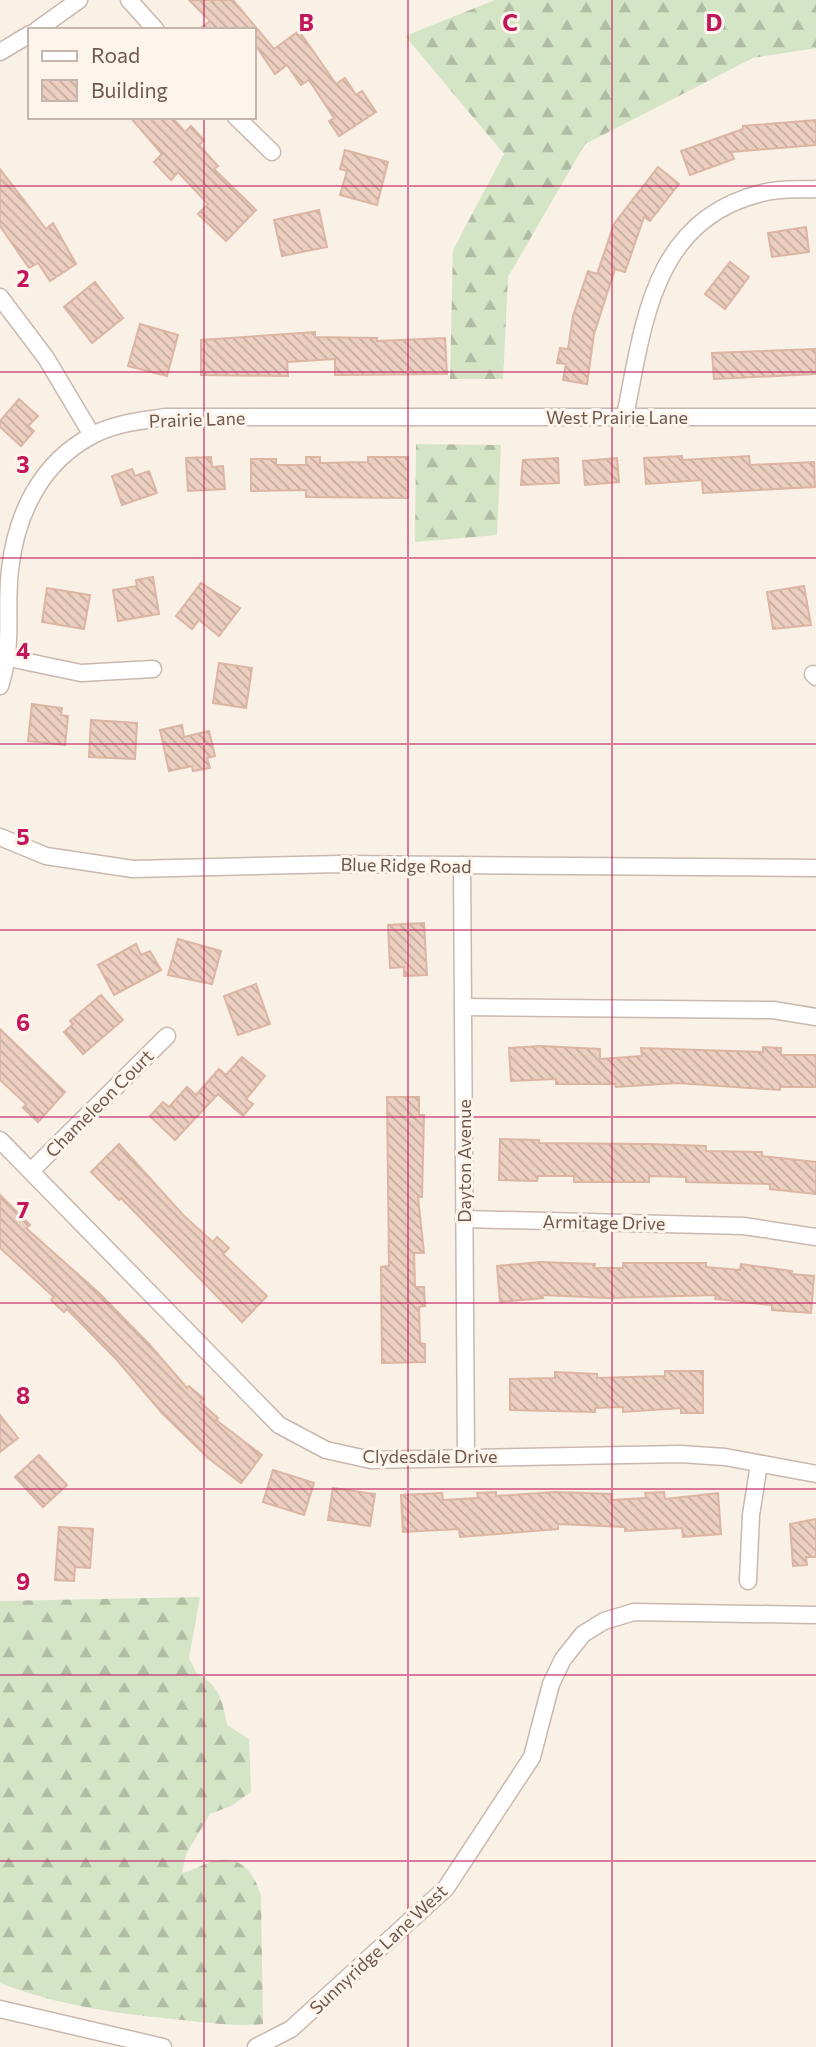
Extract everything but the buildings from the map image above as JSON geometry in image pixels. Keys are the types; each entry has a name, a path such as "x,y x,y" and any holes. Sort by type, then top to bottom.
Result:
{"street":[{"path":"40,28 79,0"},
{"path":"129,0 154,28"},
{"path":"0,52 28,35"},
{"path":"238,119 272,152"},
{"path":"625,416 647,306 656,280 677,245 706,219 735,201 764,192 816,189"},
{"path":"0,297 46,358 92,435"},
{"name":"Prairie Lane","path":"0,686 9,658 10,571 19,521 33,490 59,460 92,435 120,424 165,417 418,418"},
{"name":"West Prairie Lane","path":"418,418 816,417"},
{"path":"9,658 80,673 153,669"},
{"name":"Blue Ridge Road","path":"0,837 46,856 132,869 340,864 816,867"},
{"name":"Dayton Avenue","path":"461,865 466,1457"},
{"path":"463,1007 772,1010 816,1017"},
{"name":"Chameleon Court","path":"31,1171 167,1035"},
{"name":"Clydesdale Drive","path":"0,1140 279,1425 326,1450 371,1460 680,1454 725,1457 816,1474"},
{"name":"Armitage Drive","path":"464,1219 744,1226 816,1237"},
{"path":"748,1581 751,1515 759,1464"},
{"name":"Sunnyridge Lane West","path":"256,2047 301,2021 446,1888 532,1757 551,1684 563,1659 583,1634 604,1620 634,1612 816,1615"},
{"path":"0,2009 163,2047"}],"green space":[{"path":"495,0 816,0 816,48 753,58 585,144 508,277 503,379 450,379 453,250 504,154 405,36"},
{"path":"416,444 501,445 497,535 415,542"},
{"path":"200,1597 189,1658 197,1674 210,1683 219,1695 227,1725 249,1739 251,1792 231,1806 210,1814 186,1854 182,1873 214,1861 227,1860 242,1865 256,1882 261,1896 263,2024 218,2024 107,2011 43,1997 0,1983 0,1601"}]}
